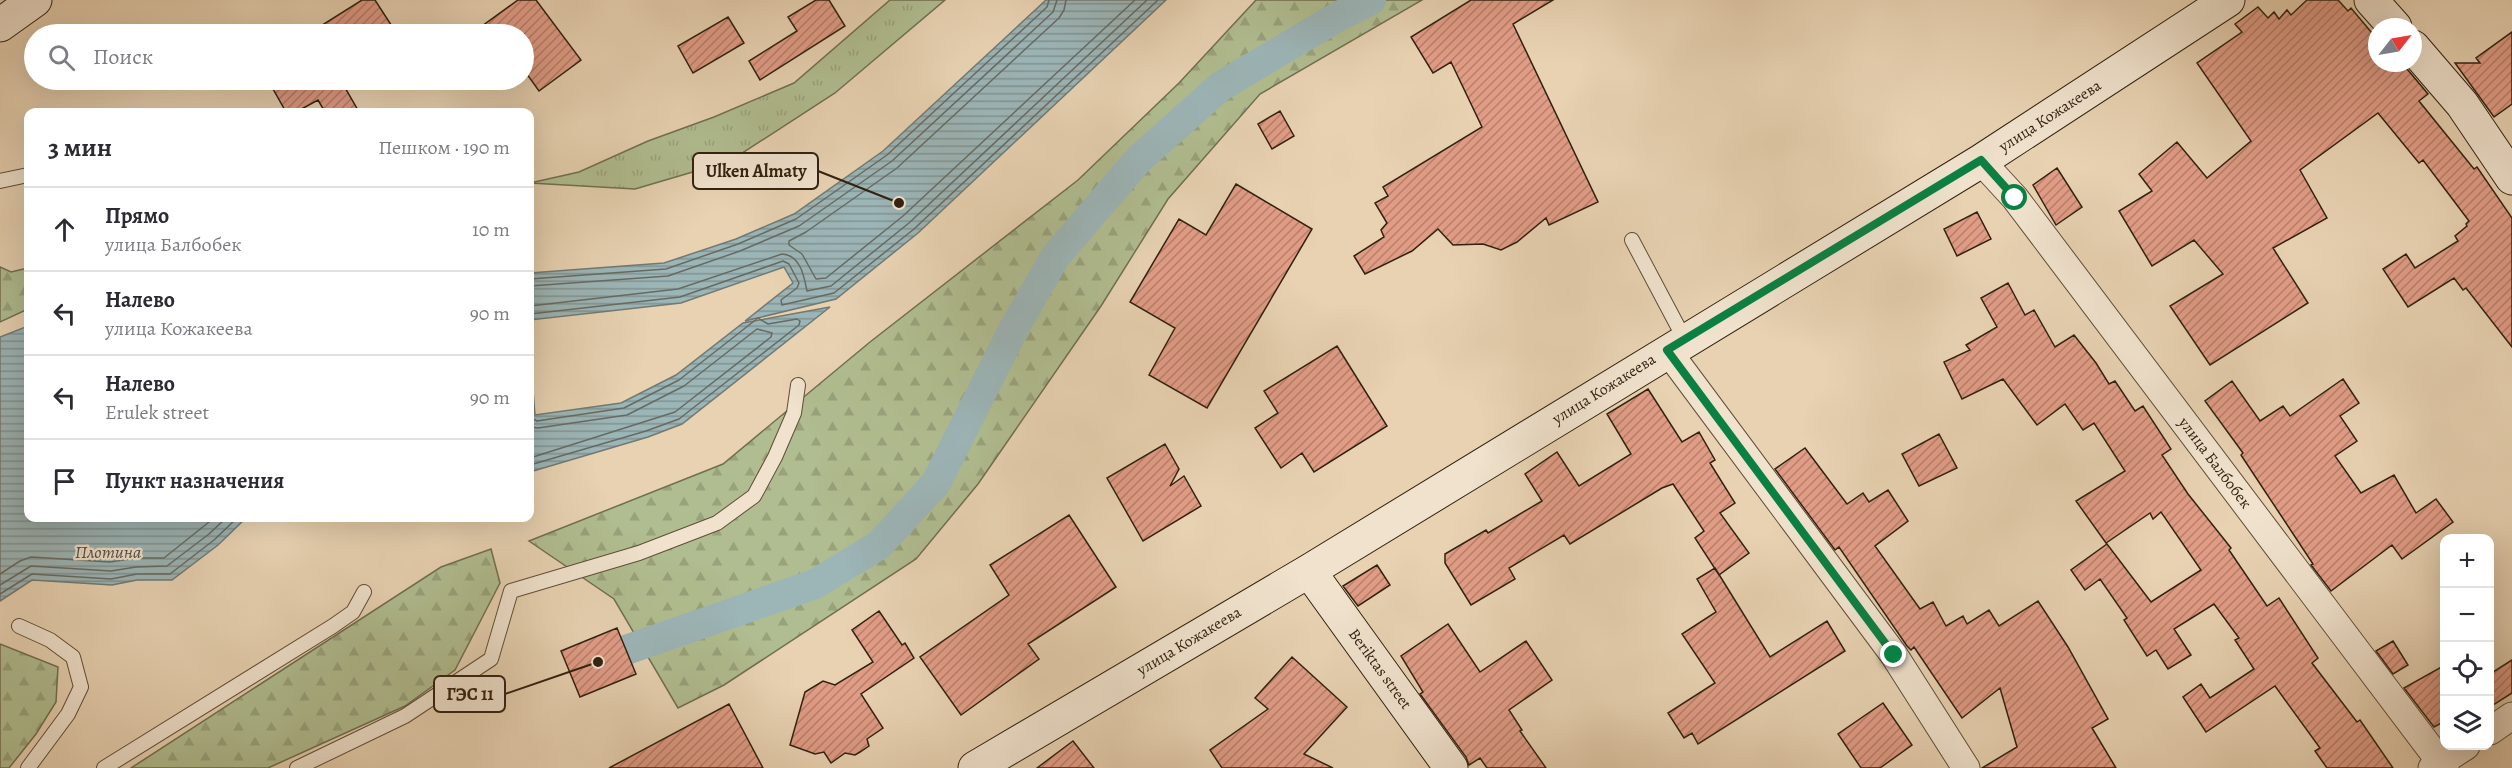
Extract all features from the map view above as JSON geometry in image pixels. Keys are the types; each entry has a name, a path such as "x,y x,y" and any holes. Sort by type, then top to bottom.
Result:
{"street":[{"path":"0,25 35,0"},
{"name":"улица Кожакеева","path":"975,768 1309,571 1981,160 2228,0"},
{"path":"2371,0 2387,18"},
{"path":"2422,57 2462,104 2512,178"},
{"name":"улица Балбобек","path":"1981,160 2015,198 2439,766"},
{"path":"1676,345 1894,655 1966,768"},
{"name":"Beriktas street","path":"1309,571 1451,768"},
{"path":"2494,727 2512,716"},
{"path":"2439,766 2461,750"}],"lane":[{"path":"0,181 24,176"},
{"path":"1632,240 1676,345"},
{"path":"297,768 405,716 491,659 511,591 639,553 717,523 754,496 775,457 794,413 798,385"},
{"path":"104,768 333,626 353,612 364,592"},
{"path":"19,626 50,640 73,657 81,687 68,714 28,768"}],"green space":[{"path":"890,0 945,0 835,93 730,161 635,189 534,183 579,172 648,141 714,117 794,83"},
{"path":"1256,0 1422,0 1260,94 1168,199 1101,306 978,484 916,559 724,685 678,708 614,599 529,541 723,464 870,342 1078,180 1179,83"},
{"path":"0,267 11,272 24,269 24,311 0,322"},
{"path":"491,549 500,583 455,670 405,706 268,768 131,768 441,567"},
{"path":"0,644 58,667 56,702 36,734 9,768 0,768"}],"water":[{"path":"1046,0 1166,0 918,233 836,299 745,321 793,283 784,267 681,303 534,320 534,273 664,263 736,239 794,214 883,151"},
{"path":"830,307 682,424 648,437 534,471 534,402 535,415 621,403 676,375 743,323"},
{"name":"Плотина","path":"24,328 24,522 242,522 218,545 172,580 137,580 112,585 32,580 0,601 0,337"}],"building":[{"path":"362,0 375,0 391,24 324,24"},
{"path":"518,0 536,0 581,60 539,91 534,84 534,24 485,24"},
{"path":"816,0 829,0 845,26 760,80 749,61 797,31 788,17"},
{"path":"1471,0 1553,0 1513,24 1598,202 1549,225 1546,218 1517,242 1501,250 1483,244 1453,245 1438,229 1412,251 1365,274 1354,256 1384,237 1381,230 1387,223 1375,203 1388,196 1383,187 1482,127 1451,62 1433,73 1411,37"},
{"path":"2307,0 2338,0 2348,11 2351,8 2368,28 2368,72 2410,72 2428,94 2419,101 2474,169 2477,167 2512,218 2512,347 2466,288 2463,290 2454,278 2408,307 2383,269 2406,254 2415,268 2458,241 2455,236 2467,226 2469,221 2423,160 2419,163 2378,113 2300,170 2327,218 2273,248 2308,303 2210,365 2170,306 2223,274 2194,240 2152,266 2119,211 2152,191 2139,174 2177,142 2207,178 2251,141 2197,63 2242,32 2235,24 2258,7 2268,18 2274,12 2279,19 2287,10 2291,15"},
{"path":"728,17 744,43 693,73 678,46"},
{"path":"2512,32 2512,104 2494,117 2455,63 2480,63 2476,58"},
{"path":"274,90 346,90 357,108 323,108 318,100 303,108 284,108"},
{"path":"1280,111 1294,136 1272,149 1258,124"},
{"path":"2057,168 2082,207 2056,225 2033,185"},
{"path":"1236,184 1312,229 1207,408 1149,375 1175,328 1130,302 1179,219 1206,235"},
{"path":"1977,212 1991,239 1957,256 1944,229"},
{"path":"2008,283 2025,315 2034,310 2055,347 2074,335 2109,384 2115,381 2135,411 2143,406 2171,449 2162,455 2188,494 2231,548 2229,550 2267,606 2279,598 2318,658 2312,663 2357,722 2360,720 2393,768 2327,768 2315,751 2320,748 2275,686 2206,732 2183,697 2201,684 2210,698 2254,669 2235,640 2239,638 2214,604 2174,629 2191,655 2168,669 2156,650 2147,656 2124,620 2127,618 2100,579 2085,590 2071,570 2107,544 2151,602 2201,570 2161,512 2153,519 2150,513 2106,543 2076,501 2125,471 2094,423 2083,430 2065,404 2037,425 2003,379 1962,399 1944,362 1970,350 1966,345 1997,327 1981,298"},
{"path":"1337,346 1387,426 1314,472 1302,453 1281,468 1255,428 1278,413 1264,391"},
{"path":"2343,379 2359,403 2340,416 2357,441 2335,456 2361,493 2394,475 2416,513 2436,499 2453,522 2402,559 2392,545 2331,591 2311,565 2313,564 2241,455 2243,453 2205,401 2232,381 2260,421 2283,406 2290,416"},
{"path":"1648,389 1682,442 1699,432 1715,460 1710,463 1735,503 1720,513 1749,553 1719,575 1695,538 1704,531 1673,484 1662,488 1570,544 1564,535 1509,568 1515,579 1471,605 1445,563 1445,554 1486,530 1488,533 1542,501 1525,474 1557,452 1579,486 1631,454 1607,414"},
{"path":"1939,434 1957,468 1919,486 1902,454"},
{"path":"1165,444 1179,469 1170,486 1184,476 1201,506 1143,541 1107,478"},
{"path":"1805,448 1847,504 1863,493 1869,502 1888,490 1908,521 1875,546 1920,609 1933,602 1946,626 1963,616 1967,624 1989,610 1999,626 2038,601 2068,647 2108,719 2092,728 2116,768 1982,768 2017,747 2000,688 1962,718 1914,647 1911,650 1907,646 1839,547 1835,550 1775,469"},
{"path":"1069,515 1116,587 1028,644 1039,659 961,715 920,657 1009,595 990,565"},
{"path":"1377,565 1390,585 1358,606 1343,586"},
{"path":"1715,568 1770,657 1827,621 1845,651 1698,744 1692,733 1684,738 1668,713 1715,683 1682,634 1716,612 1697,579"},
{"path":"879,611 902,645 905,643 914,658 861,694 883,728 867,739 869,746 855,755 845,753 831,763 824,752 815,754 790,745 805,692 823,681 835,685 873,662 852,630"},
{"path":"1448,624 1480,672 1526,641 1552,680 1509,710 1522,730 1520,731 1546,768 1487,768 1480,758 1469,765 1466,757 1420,694 1423,692 1401,656"},
{"path":"617,628 636,674 580,697 561,651"},
{"path":"2393,641 2408,665 2393,674 2376,651"},
{"path":"1292,657 1347,707 1304,754 1333,768 1222,768 1210,750 1268,709 1255,698"},
{"path":"2512,660 2512,693 2494,704 2494,696 2494,671"},
{"path":"2440,668 2440,724 2434,727 2404,688"},
{"path":"1883,703 1912,745 1880,768 1861,768 1838,734"},
{"path":"729,704 763,768 609,768"},
{"path":"1073,741 1094,768 1037,768"}],"waterway":[{"path":"626,650 815,584 879,545 936,483 1012,332 1055,257 1139,159 1221,86 1339,16 1371,0"}],"place":[{"name":"Ulken Almaty","path":"899,203"},
{"name":"ГЭС 11","path":"598,662"}],"route":[{"path":"1894,655 1667,350 1981,160 2015,198"}]}
